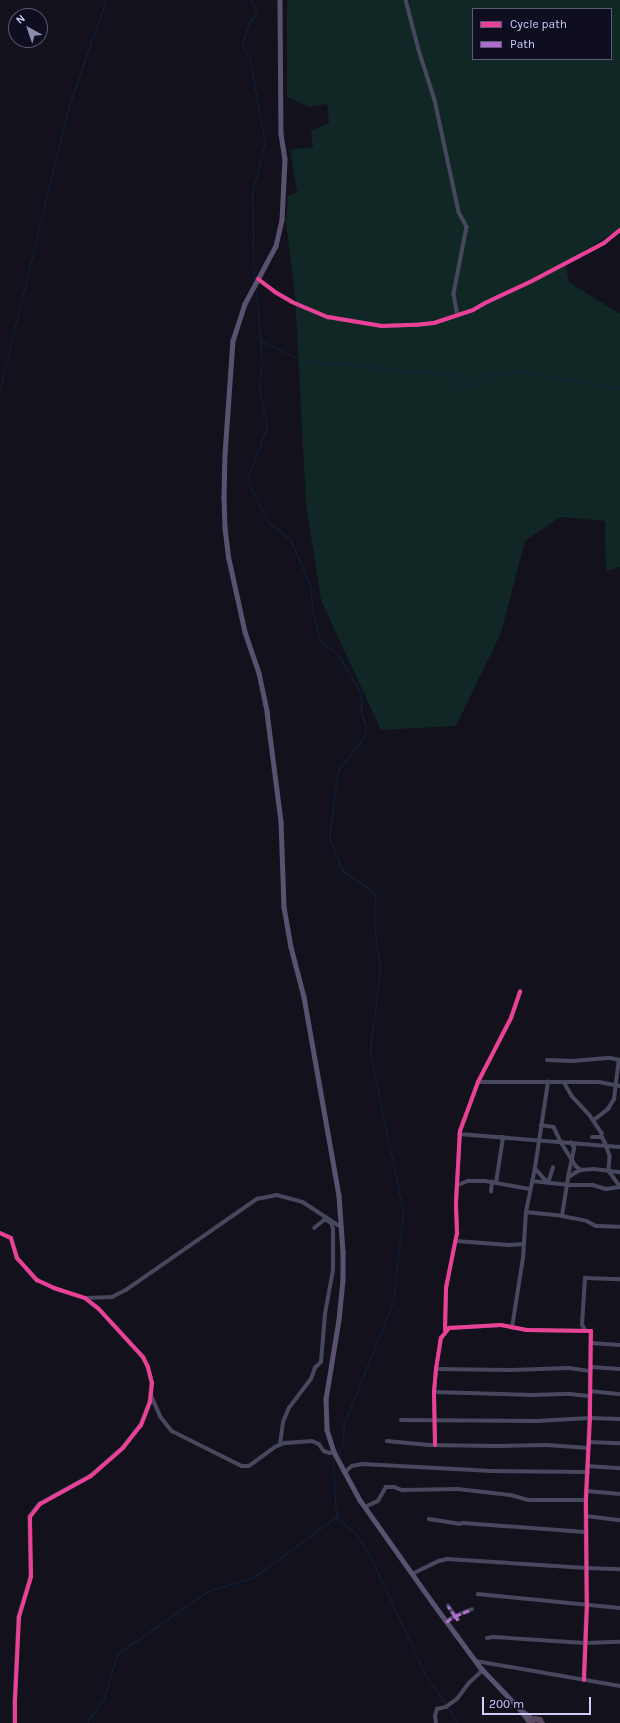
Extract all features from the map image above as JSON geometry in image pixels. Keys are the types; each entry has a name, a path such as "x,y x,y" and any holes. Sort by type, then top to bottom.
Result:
{"highway":[{"path":"531,1722 538,1719 542,1723"}],"main road":[{"path":"280,0 282,134 285,159 282,220 276,246 241,313 233,340 225,453 225,528 235,590 245,632 259,673 267,712 281,821 284,907 291,947 304,998 334,1164 343,1252 341,1297 325,1410 326,1430 338,1460 365,1507 412,1574 446,1622 483,1670 531,1722"}],"street":[{"path":"406,0 419,50 435,100 459,212 467,227 454,294 458,316"},
{"path":"258,279 275,292 292,302 321,314 382,326 434,323 458,316 532,281 604,243 620,230"},
{"path":"435,1445 434,1392 436,1369 441,1338 446,1330 446,1288 456,1241 459,1134 478,1082 511,1018 520,992"},
{"path":"547,1060 573,1061 610,1058 619,1060 618,1086 614,1099 608,1109 594,1120"},
{"path":"478,1082 598,1082 618,1086"},
{"path":"512,1328 524,1244 526,1212 548,1092 548,1082"},
{"path":"532,1181 570,1185 593,1185 606,1189 620,1187 609,1171 610,1156 602,1137 602,1133 594,1120 572,1096 564,1082"},
{"path":"541,1125 554,1127 561,1142 581,1170"},
{"path":"459,1134 620,1147"},
{"path":"592,1137 602,1137"},
{"path":"491,1192 503,1138"},
{"path":"562,1216 566,1184 574,1148 571,1143"},
{"path":"535,1168 548,1183"},
{"path":"548,1183 553,1168"},
{"path":"568,1178 581,1170 594,1168 620,1172"},
{"path":"458,1185 468,1181 494,1182 530,1189"},
{"path":"85,1298 112,1296 126,1290 257,1199 277,1195 303,1202 341,1227"},
{"path":"526,1212 562,1216 587,1221 596,1226 620,1227"},
{"path":"280,1444 283,1422 290,1408 311,1379 315,1368 321,1362 325,1314 333,1270 333,1229 330,1223 325,1220 315,1228"},
{"path":"0,1233 11,1238 17,1258 37,1280 54,1288 85,1298 98,1308 143,1357 150,1374 152,1397 161,1417 172,1431 242,1466 250,1466 280,1444 312,1441 319,1444 324,1451 330,1453 334,1452"},
{"path":"456,1241 509,1245 524,1244"},
{"path":"585,1330 582,1325 585,1278 620,1279"},
{"path":"446,1330 455,1327 488,1325 512,1328 591,1331 590,1418 585,1532 587,1606 584,1680"},
{"path":"591,1343 620,1345"},
{"path":"436,1369 620,1369"},
{"path":"590,1391 620,1394"},
{"path":"434,1392 533,1395 570,1394 590,1396"},
{"path":"16,1723 14,1701 17,1684 19,1618 29,1589 31,1571 30,1517 40,1504 91,1476 114,1457 141,1425 152,1397"},
{"path":"401,1420 537,1421 590,1418 620,1420"},
{"path":"387,1441 435,1445 547,1444 588,1448"},
{"path":"588,1442 620,1443"},
{"path":"345,1472 352,1466 362,1464 492,1471 588,1472"},
{"path":"588,1466 620,1468"},
{"path":"365,1507 378,1501 386,1487 394,1487 402,1490 458,1489 511,1495 529,1500 586,1500"},
{"path":"587,1491 620,1494"},
{"path":"586,1516 620,1520"},
{"path":"429,1520 459,1524 468,1523 585,1532"},
{"path":"412,1574 439,1561 447,1559 620,1569"},
{"path":"478,1594 587,1606 620,1608"},
{"path":"448,1606 458,1620"},
{"path":"446,1622 455,1616 472,1609"},
{"path":"488,1638 493,1637 585,1643 620,1642"},
{"path":"476,1661 620,1686"},
{"path":"436,1723 435,1716 437,1709 446,1707 457,1699 469,1683 483,1670"}],"green space":[{"path":"287,0 620,0 620,229 565,262 569,282 620,314 620,567 606,571 605,521 560,517 525,541 501,633 456,726 381,730 321,600 306,504 295,294 286,222 288,196 297,192 290,150 313,147 311,131 329,123 327,104 309,107 287,97"}],"waterway":[{"path":"0,388 69,105 106,0"},
{"path":"251,0 257,13 249,23 242,45 249,56 265,142 252,193 254,279"},
{"path":"256,289 262,363 259,389 267,426 247,480 268,522 290,539 310,585 313,613 320,640 339,656 361,694 361,713 366,727 365,736 338,770 329,837 342,870 375,893 374,925 380,969 370,1052 403,1212 393,1302 344,1423 342,1446 338,1453"},
{"path":"259,340 300,360 451,375 455,373 459,375 463,386 471,384 483,375 526,371 540,375 620,388"},
{"path":"87,1723 104,1698 117,1654 208,1591 254,1577 336,1517 333,1461"},
{"path":"336,1517 356,1534 370,1556 426,1676 446,1705"},
{"path":"448,1708 457,1723"}],"marked path":[{"path":"446,1622 455,1616 448,1606"},
{"path":"458,1620 455,1616 472,1609"}],"cycle path":[{"path":"258,279 275,292 292,302 328,317 382,326 434,323 473,310 532,281 604,243 620,230"},
{"path":"445,1330 446,1288 457,1233 456,1202 460,1131 478,1082 511,1018 520,992"},
{"path":"0,1233 11,1238 17,1258 37,1280 54,1288 85,1298 98,1308 143,1357 148,1367 152,1383 150,1402 141,1425 123,1448 91,1476 40,1504 30,1517 31,1577 19,1617 15,1723"},
{"path":"435,1445 434,1392 436,1369 441,1338 449,1328 501,1325 526,1330 591,1331 590,1418 586,1500 587,1606 584,1680"}]}
